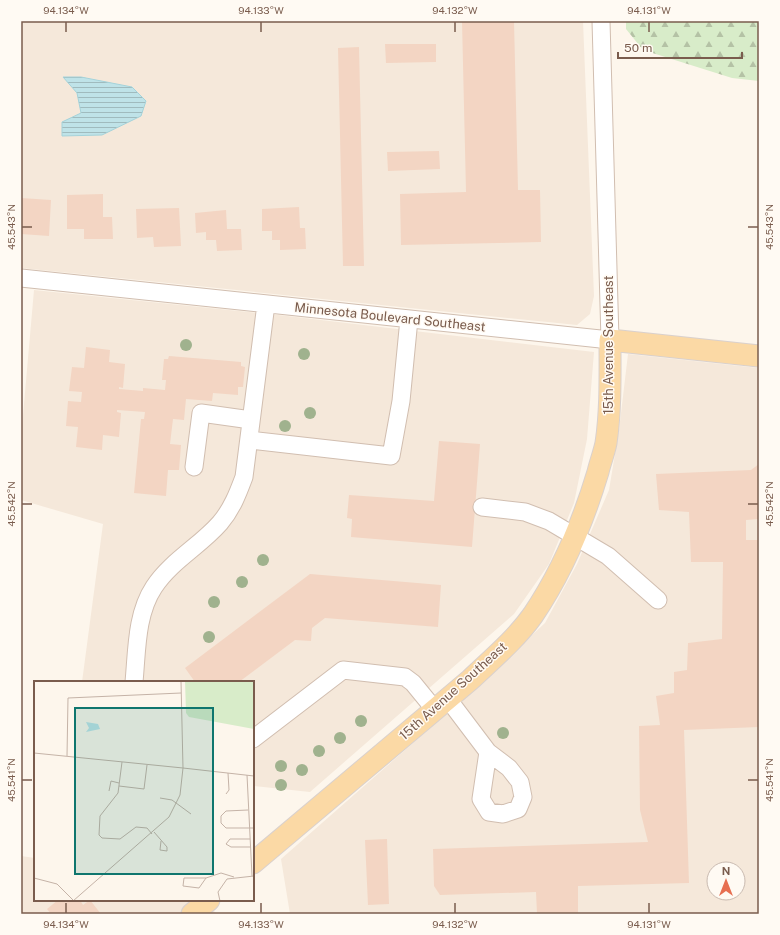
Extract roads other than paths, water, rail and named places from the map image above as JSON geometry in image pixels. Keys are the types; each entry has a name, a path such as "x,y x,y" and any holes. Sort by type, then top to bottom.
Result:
{"main road":[{"name":"Minnesota Boulevard Southeast","path":"610,340 759,356"},
{"name":"15th Avenue Southeast","path":"254,862 441,704 502,650 532,616 555,579 575,537 593,490 605,444 609,409 610,340"},
{"path":"192,914 208,901"}],"street":[{"name":"15th Avenue Southeast","path":"601,21 610,340"},
{"name":"Minnesota Boulevard Southeast","path":"21,278 610,340"},
{"path":"134,681 143,611 154,587 172,566 220,523 234,502 244,477 266,304"},
{"path":"249,440 391,456 401,401 409,319"},
{"path":"194,467 201,413 251,420"},
{"path":"482,507 525,512 549,521 608,556 658,600"},
{"path":"254,738 343,670 405,676 441,704 488,752"}],"water":[{"path":"63,77 81,77 132,87 146,101 141,116 102,135 62,136 62,122 81,113 77,93"}]}
